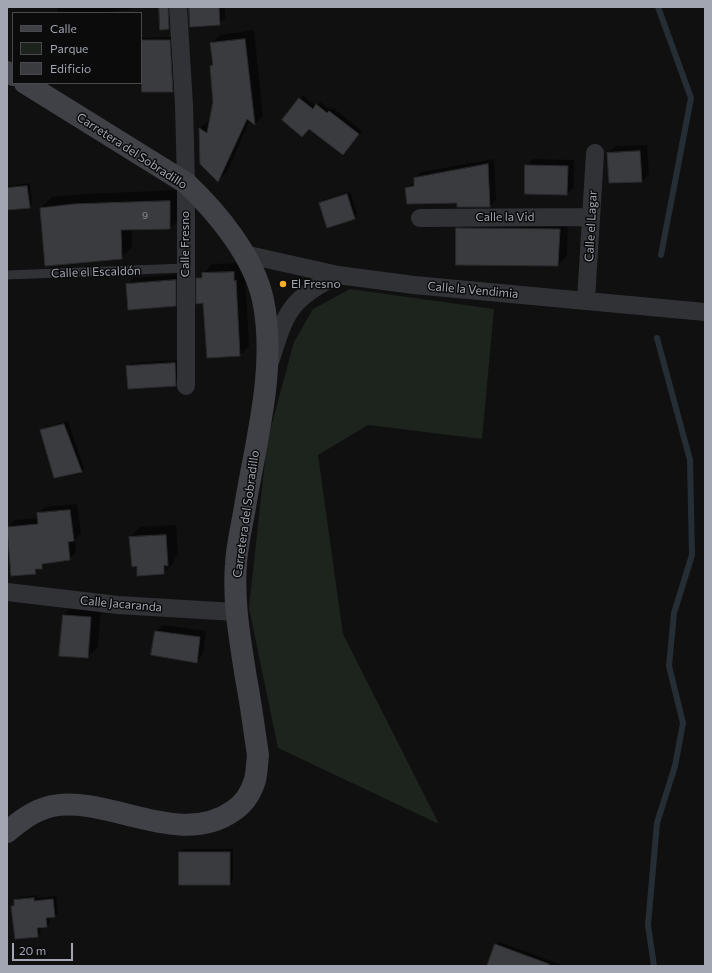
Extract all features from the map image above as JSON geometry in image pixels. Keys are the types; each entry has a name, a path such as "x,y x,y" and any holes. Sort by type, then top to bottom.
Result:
{"main road":[{"name":"Carretera del Sobradillo","path":"7,832 31,814 52,806 86,806 162,823 192,825 208,824 222,819 235,810 247,798 255,779 258,755 235,612 236,563 268,368 267,330 263,299 244,254 207,202 186,183 27,84"}],"street":[{"name":"Calle Fresno","path":"178,7 184,105 186,183 184,268 186,386"},
{"name":"Calle el Lagar","path":"586,300 595,153"},
{"name":"Calle la Vid","path":"420,218 591,217"},
{"name":"Calle la Vendimia","path":"244,254 338,275 414,285 705,312"},
{"path":"268,368 284,319 296,302 315,287 338,275"},
{"name":"Calle Jacaranda","path":"7,592 118,605 235,612"}],"lane":[{"name":"Calle el Escaldón","path":"7,275 184,268"}],"green space":[{"path":"350,289 494,309 482,439 368,425 318,455 343,634 439,824 278,748 249,608 267,442 294,342 313,309"}],"building":[{"path":"159,7 168,7 169,29 160,30"},
{"path":"189,7 219,7 220,25 190,27"},
{"path":"245,39 255,125 247,119 218,182 200,164 199,128 207,133 213,102 210,66 213,65 210,43"},
{"path":"142,40 170,40 173,92 142,92"},
{"path":"299,98 313,109 316,104 327,113 329,111 359,134 343,155 309,129 302,137 282,120"},
{"path":"640,151 642,182 609,183 607,153"},
{"path":"488,164 490,207 457,207 457,203 407,204 405,188 414,186 414,178"},
{"path":"525,165 568,166 567,195 525,194"},
{"path":"27,186 30,208 7,210 7,188"},
{"path":"347,194 355,219 327,228 319,203"},
{"path":"170,201 170,229 121,230 122,259 45,266 40,208 74,204"},
{"path":"456,228 560,229 558,266 456,265"},
{"path":"234,272 234,281 236,280 240,356 207,358 203,303 196,304 196,278 202,278 202,273"},
{"path":"176,280 176,306 128,310 126,284"},
{"path":"175,363 176,386 128,389 126,366"},
{"path":"64,424 82,472 54,478 40,430"},
{"path":"70,510 74,541 68,542 70,560 42,564 42,569 35,569 36,574 11,576 7,527 38,524 37,513"},
{"path":"166,535 168,566 164,565 164,574 137,576 137,566 132,567 129,537"},
{"path":"63,615 91,617 88,658 59,656"},
{"path":"155,631 200,637 197,663 151,655"},
{"path":"179,852 230,852 230,885 179,885"},
{"path":"34,898 34,901 53,899 55,917 46,918 47,927 37,928 38,937 15,939 11,906 14,906 14,900"},
{"path":"495,944 549,964 549,966 487,966"}],"waterway":[{"path":"658,7 691,98 661,255"},
{"path":"654,966 648,925 657,823 675,766 683,723 669,666 674,613 692,555 690,460 657,338"}],"place":[{"name":"El Fresno","path":"283,284"}]}
